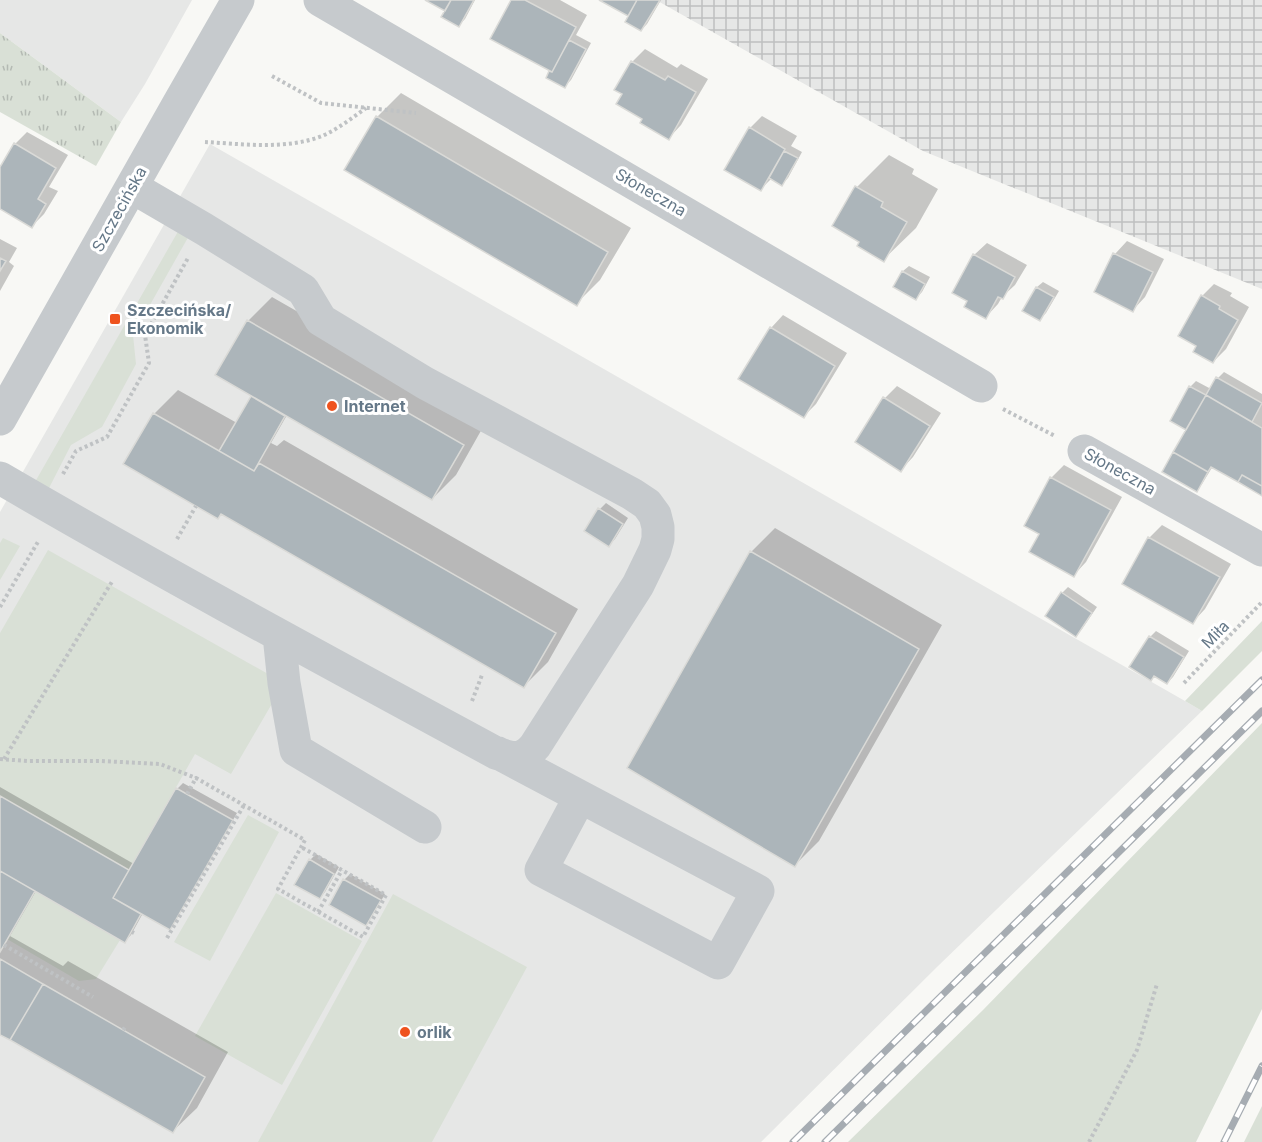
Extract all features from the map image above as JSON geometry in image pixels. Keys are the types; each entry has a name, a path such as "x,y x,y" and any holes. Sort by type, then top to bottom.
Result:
{"street":[{"name":"Szczecińska","path":"0,419 238,0"},
{"name":"Słoneczna","path":"320,0 988,396"},
{"path":"132,187 303,290 321,320 425,383 632,494 647,504 655,515 658,539 638,585 535,746 523,757 496,753"},
{"name":"Słoneczna","path":"1084,450 1262,550"},
{"path":"0,478 496,753 551,781 758,891 718,963 541,870 580,797"},
{"path":"279,634 284,683 296,750 425,827"},
{"path":"535,746 536,765 540,772 551,781"}],"path":[{"path":"272,76 321,102 416,113"},
{"path":"206,141 297,143 321,136 366,108"},
{"path":"0,607 56,510 52,494 76,451 107,437 149,363 145,335 204,229"},
{"name":"Słoneczna","path":"988,396 1084,450"},
{"path":"178,538 196,506"},
{"path":"130,552 2,759 160,764 196,778 305,840 301,847 278,889 363,937 386,895 301,847"},
{"name":"Miła","path":"1185,683 1262,602"},
{"path":"187,794 196,778"},
{"path":"167,938 244,805"},
{"path":"318,912 342,870"},
{"path":"4,945 93,997"},
{"path":"1089,1142 1137,1050 1157,984"}],"shaded area":[{"path":"0,0 192,0 121,122 0,33"},
{"path":"656,0 1262,0 1262,289 923,151"},
{"path":"210,144 1202,711 938,966 761,1142 0,1142 0,512"}],"green space":[{"path":"0,33 121,122 96,166 0,112"},
{"path":"180,228 190,234 133,335 136,364 102,427 71,445 48,490 31,489"},
{"path":"3,538 20,546 0,580 0,543"},
{"path":"48,550 284,683 231,774 195,754 129,870 0,796 0,633"},
{"path":"1262,621 1262,651 1202,711 1185,701"},
{"path":"1262,723 1262,1009 1196,1142 848,1142 983,1010"},
{"path":"248,815 279,832 210,961 174,942"},
{"path":"35,891 120,940 96,979 79,981 7,939"},
{"path":"276,893 362,941 282,1085 195,1036"},
{"name":"orlik","path":"393,894 527,967 432,1142 258,1142"},
{"path":"1262,1106 1262,1142 1244,1142"}],"building":[{"path":"425,0 451,0 445,11"},
{"path":"451,0 474,0 459,27 441,17"},
{"path":"511,0 525,0 576,27 552,72 490,39"},
{"path":"599,0 637,0 628,16"},
{"path":"637,0 660,0 641,31 625,22"},
{"path":"569,40 586,49 565,88 546,78 549,71 552,72"},
{"path":"631,61 665,80 668,76 696,92 669,140 640,123 642,119 616,104 622,94 614,90"},
{"path":"376,116 608,252 577,306 344,170"},
{"path":"749,127 785,149 761,191 724,170"},
{"path":"14,143 56,168 38,199 46,204 32,228 0,209 0,167"},
{"path":"784,151 798,158 782,186 769,178"},
{"path":"855,186 883,202 881,207 907,222 884,262 857,246 859,242 832,226"},
{"path":"1113,253 1153,272 1133,312 1094,292"},
{"path":"973,254 1015,277 1003,299 998,297 986,319 964,307 967,301 952,293"},
{"path":"0,258 6,261 0,271"},
{"path":"902,271 925,284 916,300 893,287"},
{"path":"1036,287 1054,297 1040,321 1022,311"},
{"path":"1201,295 1238,320 1213,363 1193,352 1196,346 1178,336"},
{"name":"Internet","path":"247,320 464,445 432,500 215,375"},
{"path":"770,327 835,366 804,418 738,379"},
{"path":"1216,377 1262,403 1252,422 1206,395"},
{"path":"1189,386 1206,395 1186,430 1170,421"},
{"path":"1206,395 1262,428 1262,486 1242,475 1238,482 1211,467 1208,472 1173,452"},
{"path":"251,396 285,416 254,471 219,451"},
{"path":"883,397 930,426 901,472 855,442"},
{"path":"153,413 254,471 259,463 556,633 524,688 221,514 218,519 123,464"},
{"path":"1173,452 1208,472 1197,492 1162,472"},
{"path":"1242,475 1262,486 1262,496 1238,482"},
{"path":"1050,477 1111,510 1074,577 1029,552 1039,534 1024,526"},
{"path":"598,508 623,524 609,547 584,531"},
{"path":"1148,537 1220,577 1193,624 1122,584"},
{"path":"750,551 919,649 795,867 627,768"},
{"path":"1061,592 1092,613 1076,637 1045,616"},
{"path":"1149,636 1184,657 1167,684 1154,676 1151,681 1129,667"},
{"path":"176,788 233,820 170,930 113,898"},
{"path":"0,796 129,870 113,898 141,914 125,943 0,871"},
{"path":"309,859 334,874 320,899 294,885"},
{"path":"0,871 35,891 0,952"},
{"path":"343,879 381,900 366,926 329,905"},
{"path":"0,959 43,984 10,1040 0,1035"},
{"path":"43,984 205,1077 173,1133 10,1040"}],"railway":[{"path":"793,1142 1262,680"},
{"path":"825,1142 1262,711"},
{"path":"1224,1142 1262,1066"}],"place":[{"name":"Szczecińska/ Ekonomik","path":"115,319"},
{"name":"Internet","path":"332,406"},
{"name":"orlik","path":"405,1032"}]}
